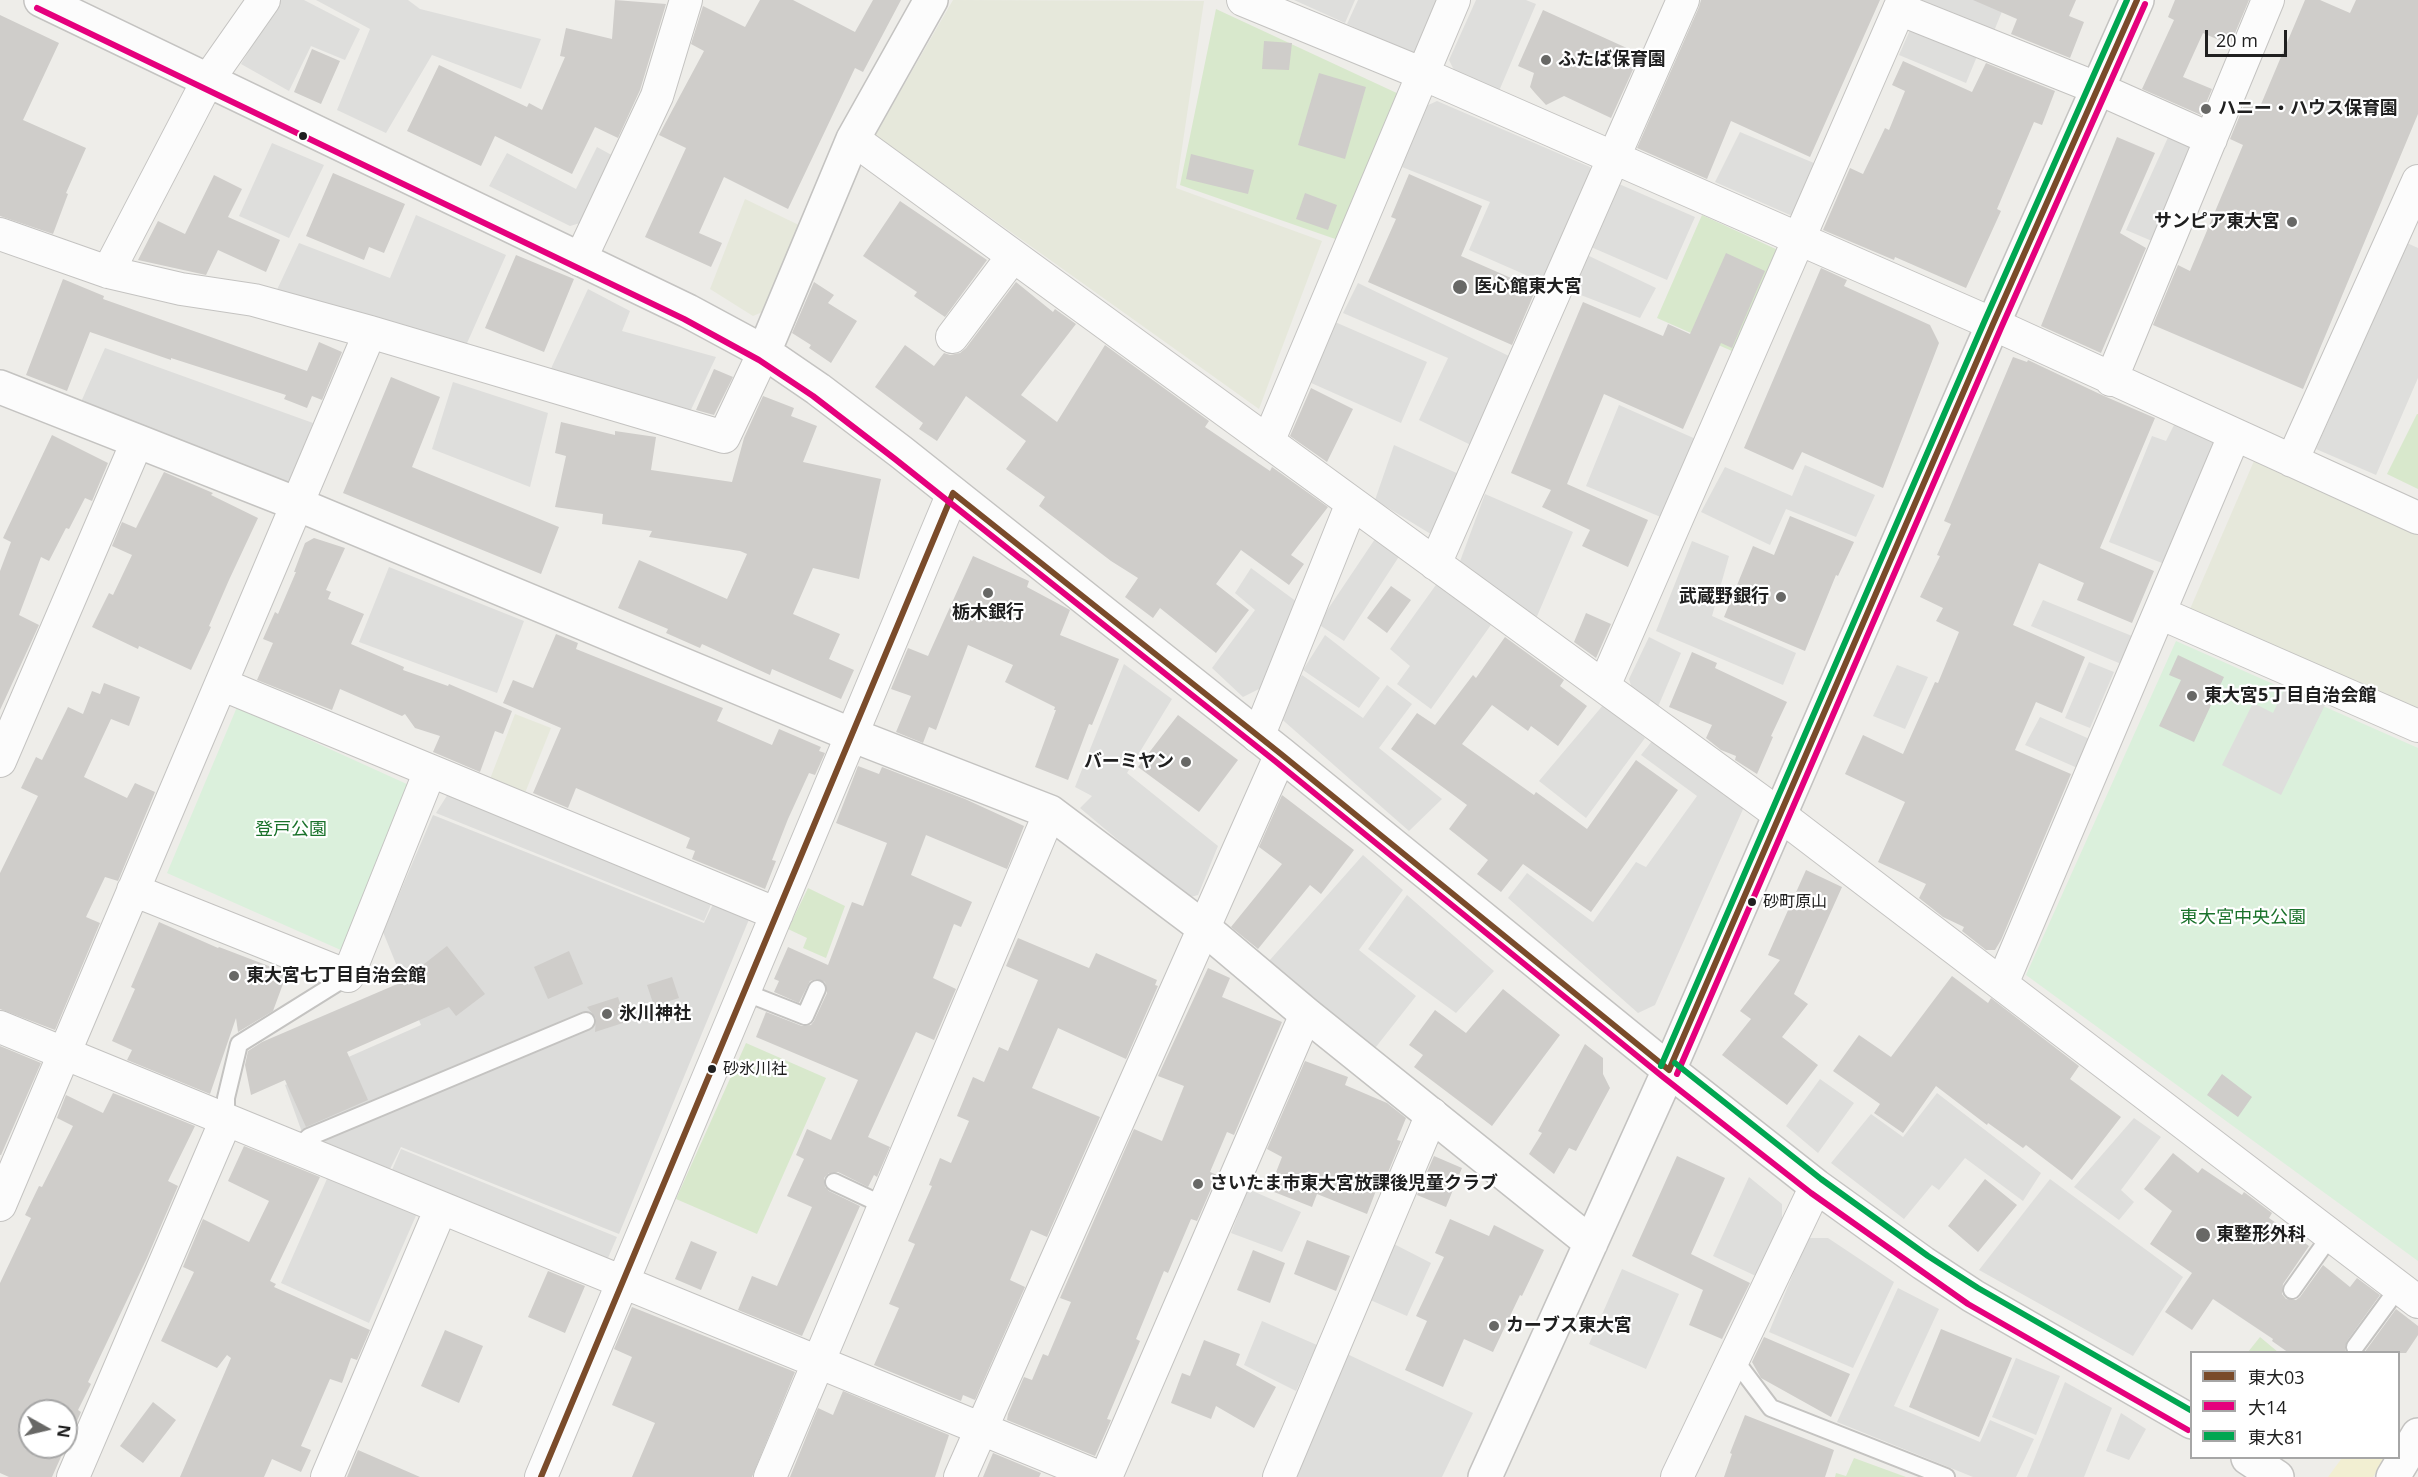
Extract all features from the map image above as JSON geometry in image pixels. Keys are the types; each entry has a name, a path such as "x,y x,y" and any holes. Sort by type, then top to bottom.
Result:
{"street":[{"path":"41,0 688,311 764,352 818,389 953,493 1816,1186 1973,1296 2190,1421"},
{"path":"108,272 208,80 264,0"},
{"path":"580,260 657,96 686,0"},
{"path":"0,234 108,272 181,289 254,300 724,437 764,352 853,140 931,0"},
{"path":"1243,0 1423,74 1993,324 2111,380 2418,518"},
{"path":"1268,442 1454,0"},
{"path":"1435,564 1683,0"},
{"path":"1485,1477 1669,1070 1993,324 2137,0"},
{"path":"2111,380 2268,0"},
{"path":"1604,686 1901,5 2211,139"},
{"path":"853,140 1780,815 2408,1294"},
{"path":"2292,461 2415,196"},
{"path":"952,337 1013,256"},
{"path":"0,1205 370,332"},
{"path":"0,387 297,504 852,735 1050,812 1203,928 1306,1014 1591,1243"},
{"path":"2002,984 2234,436"},
{"path":"0,761 137,442"},
{"path":"541,1477 953,493"},
{"path":"960,1477 1203,928 1352,503"},
{"path":"2160,613 2418,726"},
{"path":"221,684 777,914"},
{"path":"133,890 348,976 430,771"},
{"path":"770,1477 1050,812"},
{"path":"1106,1477 1306,1014"},
{"path":"0,1027 1099,1477"},
{"path":"1279,1477 1432,1114"},
{"path":"73,1477 226,1120"},
{"path":"1677,1477 1816,1186"},
{"path":"327,1477 441,1208"},
{"path":"2393,1477 2418,1435"},
{"path":"2250,1459 2277,1477"}],"lane":[{"path":"226,1120 226,1098 238,1044 348,976"},
{"path":"744,992 805,1016 816,989"},
{"path":"297,1149 309,1137 586,1021"},
{"path":"834,1182 885,1206"},
{"path":"2292,1290 2331,1235"},
{"path":"2355,1347 2408,1294"},
{"path":"1734,1359 1772,1408 1946,1477"}],"shaded area":[{"path":"279,0 304,0 360,29 345,60 311,46 289,91 241,64"},
{"path":"316,0 408,0 420,9 541,39 521,89 432,55 386,133 337,110 370,29"},
{"path":"953,0 1204,1 1176,188 1322,241 1259,409 875,135"},
{"path":"1294,0 1355,0 1345,23"},
{"path":"1358,0 1445,0 1423,49 1411,53 1347,24"},
{"path":"1476,0 1526,0 1536,4 1499,91 1455,72 1449,60"},
{"path":"1921,0 1995,0 2005,4 1992,36 1919,5"},
{"path":"1914,21 1980,49 1966,83 1899,55"},
{"path":"1437,101 1590,167 1591,176 1544,283 1469,250 1490,202 1402,167 1424,107"},
{"path":"1740,132 1821,166 1801,212 1790,215 1715,182"},
{"path":"2170,133 2200,148 2159,244 2126,230"},
{"path":"272,143 324,165 289,238 239,216"},
{"path":"597,147 617,158 587,221 570,226 489,186 507,153 576,189"},
{"path":"1619,184 1695,217 1667,280 1591,247"},
{"path":"745,199 803,227 767,310 753,316 710,289"},
{"path":"416,215 506,255 464,350 275,294 299,243 390,278"},
{"path":"2407,243 2418,248 2418,378 2376,475 2316,449"},
{"path":"1587,255 1656,288 1640,318 1573,292"},
{"path":"1358,283 1511,357 1473,446 1419,420 1448,358 1343,313"},
{"path":"588,289 630,311 622,331 716,357 688,416 548,375"},
{"path":"1335,322 1427,362 1401,423 1309,382"},
{"path":"105,348 313,423 289,484 81,402"},
{"path":"453,382 548,413 530,487 432,449"},
{"path":"1619,405 1698,440 1668,520 1586,486"},
{"path":"2175,423 2218,441 2172,567 2109,542 2152,436 2166,441"},
{"path":"1394,445 1461,475 1434,536 1375,500"},
{"path":"2254,461 2418,535 2418,712 2190,609"},
{"path":"1805,465 1875,495 1856,537 1786,509 1770,545 1701,512 1725,467 1792,496"},
{"path":"1485,494 1573,532 1535,621 1459,564"},
{"path":"1375,539 1400,555 1344,641 1318,624"},
{"path":"1692,541 1729,556 1712,616 1796,653 1783,685 1656,631"},
{"path":"389,567 524,621 497,693 359,642"},
{"path":"1251,568 1297,602 1263,687 1243,697 1212,668 1255,610 1235,593"},
{"path":"1438,582 1493,622 1431,709 1397,684 1410,666 1390,649"},
{"path":"2043,600 2137,638 2126,666 2031,626"},
{"path":"1325,635 1380,678 1359,708 1303,670"},
{"path":"1649,637 1681,653 1657,709 1633,692 1629,679"},
{"path":"2089,662 2114,672 2090,728 2065,718"},
{"path":"1124,664 1172,699 1127,773 1218,846 1198,895 1187,898 1080,808 1092,796 1075,787"},
{"path":"1897,665 1928,677 1905,729 1873,716"},
{"path":"1302,675 1363,718 1387,685 1412,704 1379,748 1442,799 1409,831 1277,715"},
{"path":"2287,684 2326,703 2281,795 2222,765 2253,703 2273,713"},
{"path":"1604,704 1645,738 1586,818 1539,781"},
{"path":"515,714 551,728 525,793 490,779"},
{"path":"2040,717 2094,741 2082,770 2025,745"},
{"path":"1652,741 1744,807 1655,1005 1638,1013 1508,898 1527,873 1593,922 1636,862 1646,867 1697,796 1641,755"},
{"path":"448,794 712,902 704,921 436,813"},
{"path":"433,815 704,923 714,902 750,917 619,1234 401,1147 390,1169 303,1135 285,1085 421,1025 383,932"},
{"path":"1363,855 1403,890 1359,950 1416,996 1372,1052 1269,961"},
{"path":"1407,895 1494,971 1456,1013 1368,949"},
{"path":"1820,1079 1854,1103 1818,1153 1786,1126"},
{"path":"1937,1093 2041,1173 2023,1201 1965,1158 1939,1190 1932,1185 1904,1219 1831,1163 1871,1114 1903,1137"},
{"path":"2134,1118 2161,1137 2121,1190 2134,1202 2119,1220 2074,1187"},
{"path":"401,1149 617,1237 608,1258 392,1170"},
{"path":"330,1172 418,1211 369,1323 281,1283"},
{"path":"1749,1177 1782,1204 1782,1222 1758,1277 1713,1256"},
{"path":"2050,1179 2183,1277 2133,1356 1979,1270"},
{"path":"1248,1189 1301,1212 1282,1252 1231,1233"},
{"path":"1808,1238 1828,1238 1894,1282 1853,1368 1769,1332"},
{"path":"1390,1242 1431,1263 1407,1316 1368,1299"},
{"path":"1622,1269 1679,1294 1646,1369 1589,1344"},
{"path":"1898,1288 1939,1309 1894,1406 1980,1442 1990,1420 2034,1439 2016,1477 1973,1477 1837,1422"},
{"path":"1262,1321 1317,1345 1296,1391 1244,1365"},
{"path":"1347,1354 1473,1413 1442,1477 1294,1477"},
{"path":"2016,1358 2060,1376 2036,1435 1992,1417"},
{"path":"2065,1382 2112,1408 2084,1477 2027,1477"},
{"path":"2121,1413 2146,1429 2129,1460 2106,1451"}],"green space":[{"path":"1216,9 1401,95 1341,241 1180,185"},
{"path":"1702,215 1778,250 1741,355 1657,318"},
{"path":"2418,414 2418,489 2387,474"},
{"name":"東大宮中央公園","path":"2176,641 2418,748 2418,1261 2026,975"},
{"name":"登戸公園","path":"237,707 409,785 343,951 167,873"},
{"path":"808,888 845,906 826,958 803,948 807,938 788,929"},
{"path":"746,1043 826,1078 757,1234 676,1199"},
{"path":"2260,1337 2277,1351 2249,1351"},
{"path":"1854,1458 1906,1477 1835,1477 1836,1473 1846,1476"}],"sand":[{"path":"2341,1459 2385,1459 2373,1477 2328,1477"}],"building":[{"path":"615,0 666,4 640,90 618,138 595,127 572,174 495,136 481,166 407,131 439,65 527,107 529,103 542,110 565,57 560,56 566,28 612,39"},
{"path":"760,0 793,0 855,32 873,0 901,0 863,72 855,68 788,209 724,177 699,233 722,243 711,267 645,237 686,148 659,135 704,51 691,44 703,6 745,27"},
{"path":"1701,0 1880,0 1810,157 1731,121 1707,179 1637,148"},
{"path":"1973,0 2076,0 2069,16 2084,22 2070,58 2011,34 2017,19"},
{"path":"2175,0 2249,0 2230,45 2203,33 2183,77 2212,89 2201,115 2142,89 2174,20 2168,17"},
{"name":"サンピア東大宮","path":"2305,0 2320,0 2350,13 2356,0 2418,0 2418,114 2303,389 2153,325 2178,265 2190,271 2243,145 2230,139 2245,103 2259,109"},
{"path":"1543,10 1640,54 1611,118 1564,96 1546,105 1530,87 1534,73 1518,66"},
{"path":"0,15 59,43 23,120 86,148 66,193 68,194 53,234 0,216"},
{"path":"1264,41 1292,43 1289,70 1262,69"},
{"path":"312,49 340,61 321,104 294,92"},
{"path":"1903,61 1972,92 1986,63 2055,91 2042,125 2034,122 1997,209 2001,211 1966,288 1895,257 1894,260 1823,230 1850,168 1863,174 1885,128 1889,130 1905,91 1892,85"},
{"path":"1319,73 1366,87 1345,159 1298,145"},
{"path":"2117,137 2155,153 2120,233 2146,248 2101,353 2041,326"},
{"path":"1191,154 1254,170 1248,194 1186,179"},
{"path":"333,173 405,204 384,253 369,247 364,260 306,236"},
{"path":"1409,174 1482,206 1461,256 1536,289 1512,345 1368,282 1396,219 1391,217"},
{"path":"214,175 242,189 228,217 280,240 266,272 218,250 206,275 138,260 158,221 185,234"},
{"path":"1305,193 1337,205 1328,230 1296,219"},
{"path":"900,201 987,260 945,317 914,296 917,292 863,256"},
{"path":"1726,253 1765,271 1732,348 1721,343 1683,429 1604,394 1567,484 1648,520 1628,567 1582,546 1590,530 1542,507 1551,490 1511,473 1583,302 1663,336 1668,324 1690,334"},
{"path":"516,255 574,279 544,352 485,328"},
{"path":"1821,268 1847,280 1844,286 1930,325 1939,343 1883,488 1802,452 1793,470 1744,448"},
{"path":"63,279 104,296 103,299 307,371 319,342 342,352 322,400 312,396 307,408 284,399 286,395 171,358 171,360 90,332 67,391 26,375"},
{"path":"814,282 834,295 828,303 857,321 831,363 809,348 811,345 792,333"},
{"path":"1016,282 1053,312 1055,309 1076,324 1021,395 1057,422 1105,345 1209,421 1205,427 1270,471 1272,467 1328,507 1291,555 1304,564 1289,585 1241,550 1216,584 1249,610 1216,653 1160,608 1153,618 1125,597 1138,578 1111,561 1039,506 1045,497 1006,469 1026,441 966,396 937,441 919,429 923,423 875,387 905,345 934,366 944,353 950,355 960,353"},
{"path":"2013,357 2027,362 2028,360 2155,418 2100,548 2154,571 2132,623 2077,600 2084,583 2039,563 2013,625 2085,657 2062,713 2036,702 2015,750 2071,774 2001,940 1995,950 1986,950 1962,931 1964,927 1943,917 1919,898 1926,884 1878,862 1905,802 1845,774 1863,735 1903,754 1935,682 1938,683 1959,632 1936,621 1943,608 1920,597 1940,556 1937,555 1951,524 1944,521"},
{"path":"714,369 733,377 714,415 696,410"},
{"path":"391,377 440,397 412,467 559,527 541,574 343,493"},
{"path":"1311,388 1353,409 1327,462 1290,436"},
{"path":"763,396 794,408 791,416 817,426 803,462 881,479 859,579 813,568 793,614 840,634 829,659 854,670 841,699 772,669 770,675 702,644 700,648 666,633 668,629 618,608 639,560 727,599 747,554 649,537 652,531 602,524 603,514 555,507 566,456 555,453 561,422 615,435 615,431 656,437 651,470 732,482 744,438"},
{"path":"52,435 108,463 92,501 85,498 49,561 41,557 19,615 39,625 0,710 0,571 11,542 3,538"},
{"path":"164,472 213,493 211,495 258,518 191,670 139,646 138,649 92,627 109,593 113,595 132,555 112,546 122,522 136,528"},
{"path":"1790,516 1854,542 1838,576 1836,575 1805,651 1724,617 1753,546 1774,555"},
{"path":"314,538 345,548 326,590 331,592 328,599 364,614 351,644 404,667 403,670 448,686 449,684 512,711 503,734 495,731 480,772 433,752 440,736 415,728 405,714 402,716 340,689 332,710 257,680 273,643 263,639 275,612 278,614 296,572 294,572 305,543"},
{"path":"973,556 1029,581 1027,587 1070,610 1060,635 1119,659 1092,725 1089,724 1068,780 1035,767 1056,710 1054,710 1055,707 1005,682 1013,665 968,645 936,730 929,727 923,743 896,732 911,696 891,689 908,648 928,656"},
{"path":"1391,586 1411,600 1387,633 1367,618"},
{"path":"1586,613 1611,624 1596,658 1574,642"},
{"path":"556,634 578,643 576,649 723,708 717,721 772,745 779,729 821,747 819,751 825,753 815,775 809,773 788,819 772,860 776,861 765,889 692,859 695,851 686,848 690,838 576,788 568,808 533,793 561,728 503,703 513,680 533,688"},
{"path":"1505,637 1564,680 1560,686 1587,706 1558,746 1531,726 1528,731 1492,705 1462,744 1534,795 1536,792 1587,829 1636,760 1678,790 1591,912 1523,864 1501,892 1477,874 1488,860 1449,829 1467,805 1391,749 1417,713 1435,725 1473,675 1476,678"},
{"path":"1692,652 1717,663 1715,668 1787,702 1757,774 1735,760 1736,756 1721,750 1706,738 1712,725 1669,707"},
{"path":"2178,655 2224,677 2194,742 2159,726 2181,680 2169,675"},
{"path":"104,683 140,697 129,726 111,719 84,777 127,798 135,783 155,792 118,881 105,877 86,917 100,923 55,1030 0,1009 0,873 38,796 21,788 36,757 42,760 68,707 83,714 92,691 100,694"},
{"path":"1178,715 1238,760 1199,812 1138,767"},
{"path":"858,766 879,774 882,767 965,799 1024,826 1007,869 926,835 911,875 972,902 961,927 954,924 933,978 956,989 934,1040 916,1032 868,1137 890,1147 877,1177 874,1175 868,1187 838,1172 829,1173 824,1178 825,1187 829,1191 860,1206 802,1336 738,1310 752,1276 777,1286 812,1207 787,1196 804,1159 796,1155 807,1129 831,1140 858,1080 756,1037 766,1012 802,1026 811,1025 814,1021 827,993 825,982 816,979 810,981 799,1003 774,992 779,981 774,979 788,947 828,965 852,902 863,906 887,843 836,823"},
{"path":"1282,795 1354,850 1321,894 1310,885 1258,949 1231,927 1282,864 1259,847"},
{"path":"1806,870 1842,887 1794,994 1808,1004 1782,1037 1818,1065 1787,1105 1722,1055 1751,1019 1740,1011 1780,960 1768,955"},
{"path":"159,922 218,948 287,973 273,1011 238,1032 236,1018 210,1094 127,1060 132,1050 112,1041 135,989 131,987"},
{"path":"1018,938 1089,968 1096,953 1157,980 1155,985 1158,986 1126,1059 1058,1028 1032,1088 1100,1117 1047,1237 1031,1230 1010,1280 1025,1287 975,1400 963,1395 961,1401 874,1365 899,1308 889,1304 915,1244 908,1241 932,1186 929,1185 940,1158 951,1163 969,1121 957,1116 973,1077 984,1082 999,1047 1008,1051 1038,980 1006,966"},
{"path":"447,946 485,994 456,1016 449,1007 347,1052 368,1100 306,1127 285,1080 251,1095 245,1065 248,1051 262,1042 423,973 419,968"},
{"path":"569,951 583,984 548,999 534,967"},
{"path":"1208,968 1230,978 1222,997 1282,1022 1234,1135 1227,1132 1210,1172 1217,1175 1197,1221 1191,1219 1168,1273 1164,1271 1136,1339 1140,1341 1107,1419 1111,1420 1095,1456 1007,1420 1008,1414 1024,1377 1032,1380 1043,1354 1048,1356 1071,1302 1060,1298 1134,1129 1162,1141 1184,1086 1158,1076"},
{"path":"1952,976 1988,1003 1991,998 2079,1066 2070,1079 2121,1117 2072,1180 2026,1145 2023,1148 1988,1123 1987,1125 1936,1086 1903,1133 1874,1113 1880,1104 1833,1071 1859,1035 1891,1057"},
{"path":"672,977 679,998 654,1006 647,985"},
{"path":"1503,989 1560,1035 1492,1126 1414,1067 1423,1055 1409,1045 1435,1010 1466,1033"},
{"name":"氷川神社","path":"618,997 626,1022 595,1032 596,1018 587,1007"},
{"path":"1585,1044 1603,1058 1603,1074 1610,1088 1576,1151 1569,1148 1554,1174 1529,1154 1542,1133 1538,1131"},
{"path":"0,1046 41,1063 1,1155 0,1155"},
{"path":"1305,1061 1348,1077 1345,1085 1387,1103 1406,1118 1397,1140 1401,1141 1381,1189 1377,1188 1367,1214 1317,1194 1312,1207 1269,1190 1282,1157 1267,1149"},
{"path":"2222,1074 2252,1097 2238,1117 2207,1095"},
{"path":"113,1093 195,1126 168,1181 178,1186 147,1258 88,1382 91,1384 78,1410 78,1399 18,1399 18,1459 60,1459 52,1477 9,1477 0,1473 0,1283 31,1218 25,1215 73,1126 57,1118 66,1095 103,1113"},
{"path":"244,1146 320,1177 270,1281 276,1284 274,1287 370,1330 357,1360 351,1358 342,1383 330,1379 301,1446 311,1450 301,1472 272,1459 264,1477 180,1477 231,1358 227,1355 217,1368 161,1341 194,1272 183,1267 203,1219 249,1242 269,1201 228,1181"},
{"path":"2173,1153 2198,1173 2202,1168 2242,1195 2244,1192 2272,1213 2269,1218 2309,1246 2283,1284 2282,1294 2286,1299 2296,1300 2300,1297 2323,1265 2350,1287 2357,1278 2380,1295 2347,1341 2346,1351 2286,1351 2272,1341 2273,1339 2213,1299 2192,1330 2165,1312 2192,1273 2150,1244 2172,1211 2144,1189"},
{"path":"1434,1156 1462,1168 1446,1207 1417,1195"},
{"path":"1677,1156 1725,1178 1691,1254 1750,1283 1722,1339 1689,1325 1703,1290 1632,1256"},
{"path":"1985,1179 2017,1205 1978,1252 1948,1226"},
{"path":"1450,1219 1489,1236 1494,1225 1544,1250 1493,1352 1464,1339 1443,1387 1405,1370 1427,1321 1416,1316 1444,1257 1435,1253"},
{"path":"1307,1240 1350,1256 1336,1291 1294,1274"},
{"path":"691,1241 717,1252 701,1290 675,1279"},
{"path":"1253,1250 1285,1263 1270,1303 1237,1290"},
{"path":"548,1271 585,1286 565,1333 528,1317"},
{"path":"632,1307 795,1372 752,1477 632,1477 655,1423 612,1405 632,1357 614,1349"},
{"path":"2396,1309 2418,1326 2418,1335 2406,1353 2365,1351"},
{"path":"1941,1329 2012,1358 1979,1437 1909,1407"},
{"path":"445,1330 483,1346 459,1403 421,1386"},
{"path":"1764,1337 1850,1374 1831,1417 1761,1378 1752,1362"},
{"path":"1204,1340 1240,1354 1236,1365 1276,1387 1254,1428 1216,1406 1211,1419 1171,1403 1182,1373 1190,1376"},
{"path":"843,1391 949,1435 935,1477 790,1477 818,1408 833,1415"},
{"path":"153,1402 176,1420 143,1463 120,1446"},
{"path":"1745,1415 1834,1450 1825,1477 1724,1477 1732,1454 1730,1453"},
{"path":"358,1450 420,1477 347,1477"},
{"path":"993,1453 1041,1473 1039,1477 983,1477"}],"transit line":[{"name":"東大81","path":"1661,1066 1985,320 2127,0"},
{"name":"東大03","path":"1669,1070 1993,324 2137,0"},
{"name":"大14","path":"1677,1074 2001,328 2145,4"},
{"name":"大14","path":"37,8 684,319 759,360 813,396 895,459 1275,761 1663,1077 1811,1193 1968,1304 2188,1430"},
{"name":"東大03","path":"953,493 1281,754 1669,1070"},
{"name":"東大03","path":"541,1477 953,493"},
{"name":"東大81","path":"1675,1063 1821,1179 1928,1256 1978,1288 2190,1410"}],"place":[{"name":"ふたば保育園","path":"1546,60"},
{"name":"ハニー・ハウス保育園","path":"2206,109"},
{"name":"サンピア東大宮","path":"2292,222"},
{"name":"医心館東大宮","path":"1460,287"},
{"name":"栃木銀行","path":"988,593"},
{"name":"武蔵野銀行","path":"1781,597"},
{"name":"東大宮5丁目自治会館","path":"2192,696"},
{"name":"バーミヤン","path":"1186,762"},
{"name":"砂町原山","path":"1752,902"},
{"name":"東大宮七丁目自治会館","path":"234,976"},
{"name":"氷川神社","path":"607,1014"},
{"name":"砂氷川社","path":"712,1069"},
{"name":"さいたま市東大宮放課後児童クラブ","path":"1198,1184"},
{"name":"東整形外科","path":"2203,1235"},
{"name":"カーブス東大宮","path":"1494,1326"}]}
